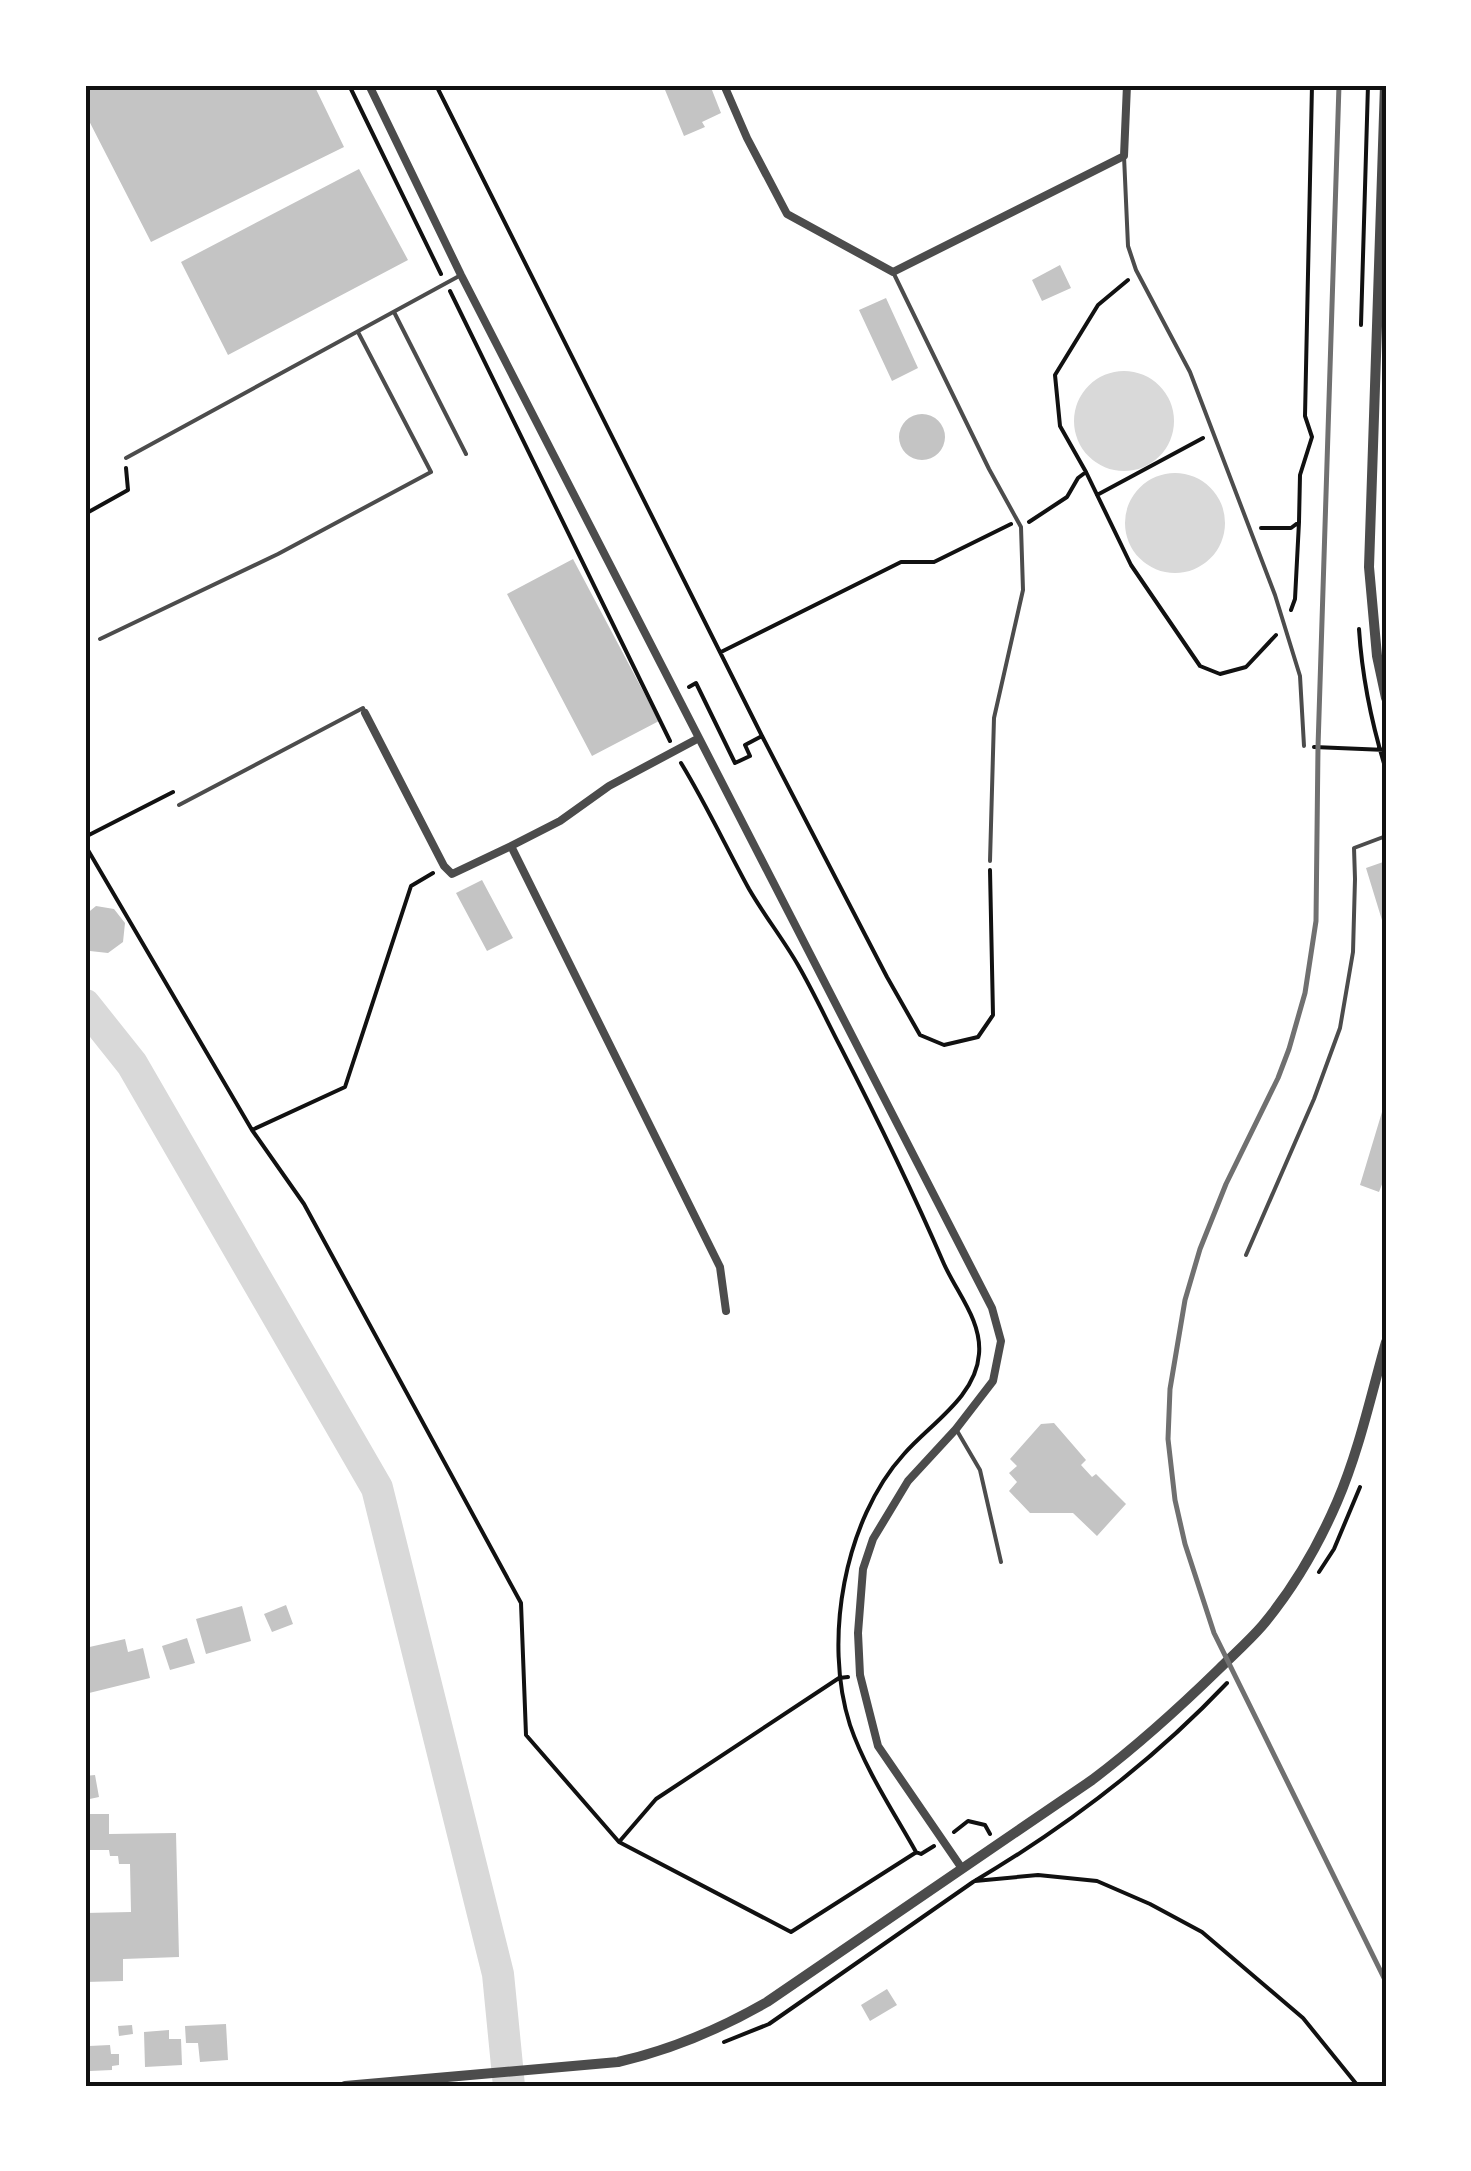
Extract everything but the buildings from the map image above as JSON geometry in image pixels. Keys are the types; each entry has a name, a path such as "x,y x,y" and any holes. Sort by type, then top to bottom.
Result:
{"street":[{"path":"369,85 462,275 992,1308 1002,1341 994,1381 908,1480 873,1539 863,1569 858,1632 860,1675 878,1746 962,1867"},
{"path":"724,85 787,214 893,272 1124,156 1127,85"},
{"path":"1386,85 1369,567 1377,656 1386,698"},
{"path":"365,713 444,866 452,874 560,821 608,786 699,738"},
{"path":"511,846 720,1267 726,1311"},
{"path":"345,2086 618,2062 656,2054 733,2022 768,2002 1092,1780 1131,1750 1262,1627 1294,1584 1338,1500 1386,1342"}],"lane":[{"path":"1124,156 1128,246 1137,273 1190,372 1275,595 1300,676 1304,746"},
{"path":"893,272 1021,527 1023,590 994,718 990,860"},
{"path":"126,458 462,275"},
{"path":"394,312 466,454"},
{"path":"100,639 278,554 430,472 358,332"},
{"path":"178,805 362,708 365,713"},
{"path":"1246,1256 1314,1099 1340,1028 1353,952 1354,848 1386,836"},
{"path":"956,1429 980,1470 1001,1562"}],"path":[{"path":"349,85 674,751 750,892 799,967 977,1326 979,1354 973,1380 901,1456 877,1493 850,1552 839,1618 839,1678 850,1725 916,1852 922,1854 968,1821 985,1825 1008,1861"},
{"path":"436,85 886,978 920,1035 944,1044 978,1037 993,1015 990,860"},
{"path":"1250,528 1290,528 1299,522 1300,475 1312,437 1306,416 1312,85"},
{"path":"1360,338 1368,85"},
{"path":"1137,273 1098,305 1056,374 1060,426 1132,565 1200,666"},
{"path":"1097,494 1213,433"},
{"path":"85,514 128,490 126,458"},
{"path":"1021,527 1066,497 1086,472"},
{"path":"721,652 901,562 934,562 1017,521"},
{"path":"740,760 750,756 745,745 762,736"},
{"path":"1304,746 1383,750 1386,770"},
{"path":"85,837 173,792"},
{"path":"85,845 252,1130 304,1204 521,1603 526,1735 618,1842 791,1932 916,1852"},
{"path":"252,1130 346,1087 411,886 444,866"},
{"path":"618,1842 656,1800 839,1678 860,1675"},
{"path":"962,1867 973,1882 1038,1875 1097,1881 1202,1932 1303,2018 1358,2086"}],"shaded area":[{"path":"1124,371 1152,379 1166,393 1174,421 1166,449 1152,463 1124,471 1096,463 1082,449 1074,421 1082,393 1096,379"},
{"path":"1175,473 1203,481 1217,495 1225,523 1217,551 1203,565 1175,573 1147,565 1133,551 1125,523 1133,495 1147,481"}],"waterway":[{"path":"85,1005 132,1064 377,1488 498,1974 509,2086"}],"railway":[{"path":"1339,85 1316,921 1305,993 1289,1049 1226,1184 1185,1300 1170,1389 1168,1439 1185,1544 1214,1633 1386,1982"}]}
